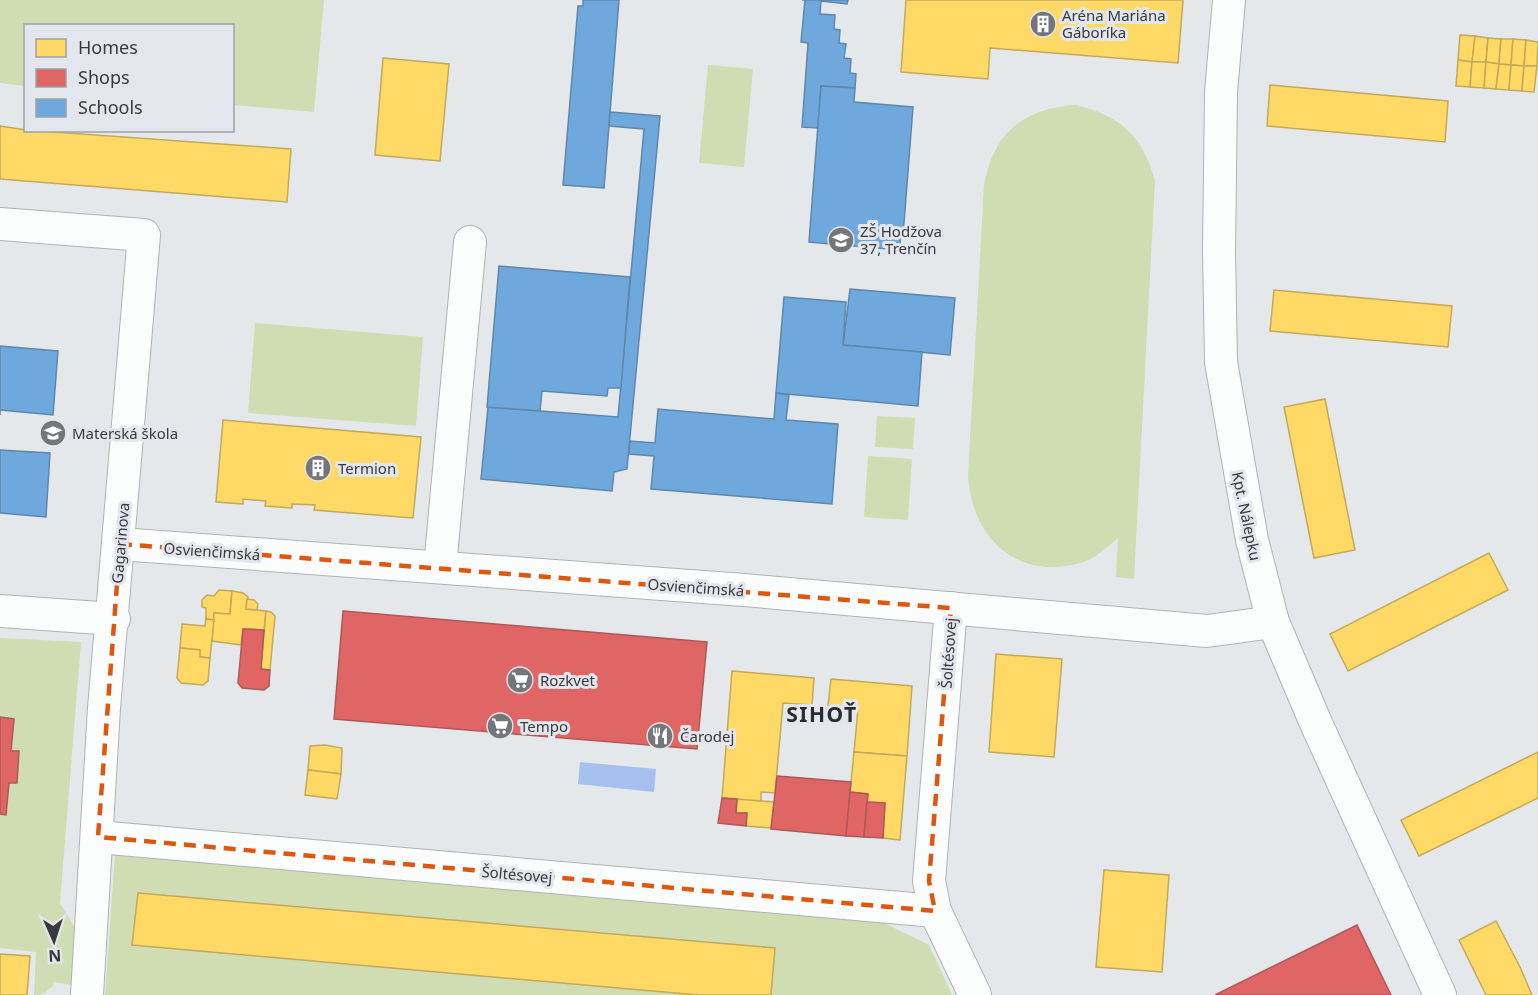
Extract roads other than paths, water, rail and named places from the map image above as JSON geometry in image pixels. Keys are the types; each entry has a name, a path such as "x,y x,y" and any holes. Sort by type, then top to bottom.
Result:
{"street":[{"name":"Kpt. Nálepku","path":"1229,0 1221,92 1219,251 1221,362 1250,530 1272,622 1440,995"},
{"name":"Gagarinova","path":"0,224 144,235 114,619 104,708 87,995"},
{"path":"440,567 470,242"},
{"name":"Osvienčimská","path":"120,544 440,567 1207,631 1272,622"},
{"name":"Šoltésovej","path":"951,608 929,881 935,911 975,995"},
{"path":"0,611 114,619"},
{"name":"Šoltésovej","path":"98,837 935,911"}],"water":[{"path":"580,762 656,769 654,792 578,784"}],"place":[{"name":"Aréna Mariána Gáboríka","path":"1043,24"},
{"name":"ZŠ Hodžova 37, Trenčín","path":"841,240"},
{"name":"Materská škola","path":"53,433"},
{"name":"Termion","path":"318,468"},
{"name":"Rozkvet","path":"520,680"},
{"name":"Tempo","path":"500,726"},
{"name":"Čarodej","path":"660,736"}],"district":[{"name":"SIHOŤ","path":"822,714"}]}
